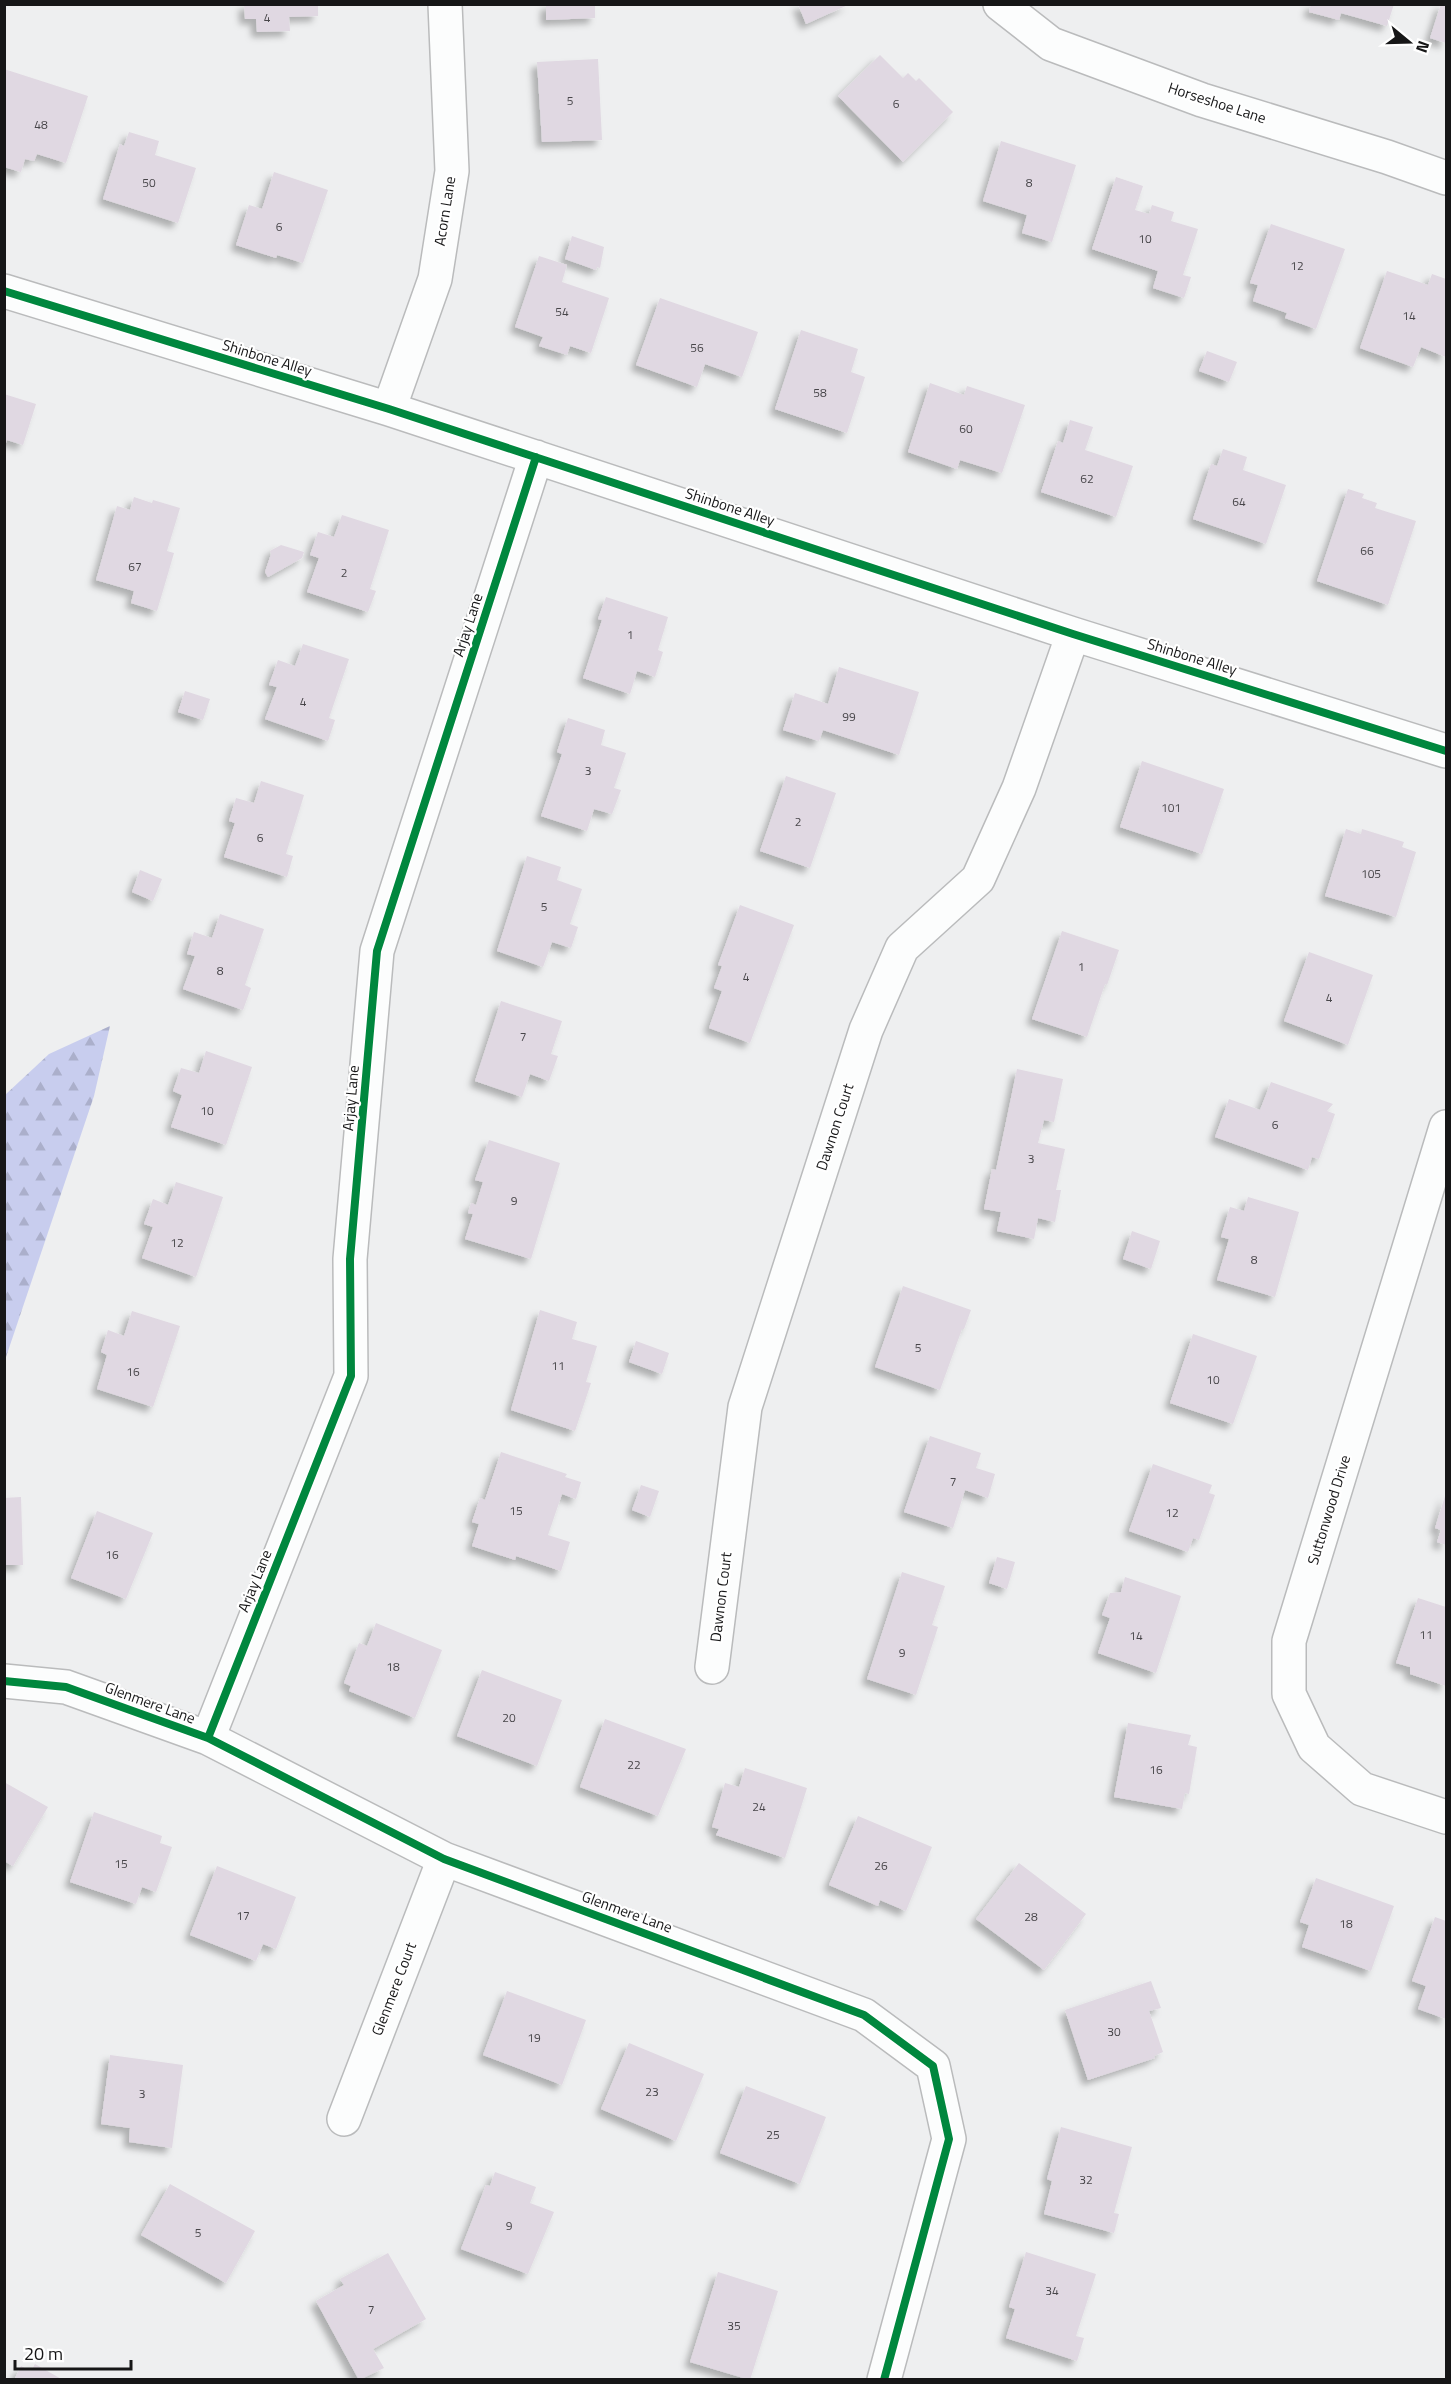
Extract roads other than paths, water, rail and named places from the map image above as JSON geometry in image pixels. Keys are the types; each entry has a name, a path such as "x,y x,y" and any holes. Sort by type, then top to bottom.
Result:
{"street":[{"name":"Acorn Lane","path":"389,409 435,279 452,171 445,4"},
{"name":"Horseshoe Lane","path":"1000,4 1051,44 1202,100 1387,157 1446,178"},
{"name":"Shinbone Alley","path":"4,291 389,409 1073,634 1446,751"},
{"name":"Arjay Lane","path":"208,1738 351,1376 350,1258 377,951 536,457"},
{"name":"Dawnon Court","path":"712,1667 745,1407 866,1030 902,948 978,879 1019,788 1073,634"},
{"name":"Suttonwood Drive","path":"1446,1127 1289,1641 1289,1694 1314,1748 1362,1789 1446,1817"},
{"name":"Glenmere Lane","path":"4,1681 66,1687 208,1738 444,1859 864,2015 933,2066 949,2139 884,2379"},
{"name":"Glenmere Court","path":"344,2120 444,1859"}]}
